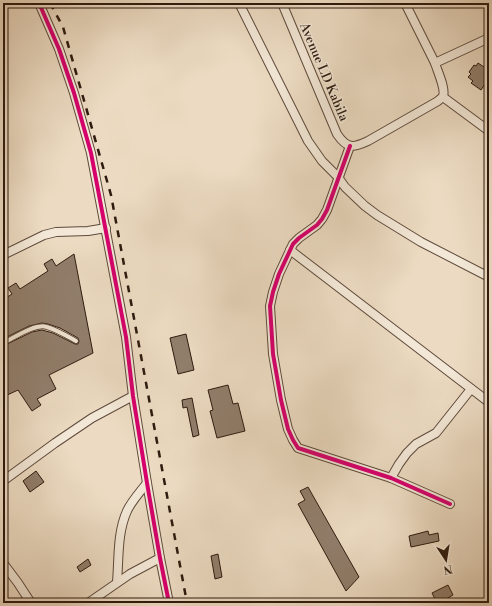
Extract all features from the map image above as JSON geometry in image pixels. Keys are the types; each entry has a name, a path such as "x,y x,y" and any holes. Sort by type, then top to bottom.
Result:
{"street":[{"path":"39,3 59,49 74,93 91,154 126,337 146,483 169,603"},
{"path":"239,3 308,141 322,161 338,177 344,187 355,198 377,215 421,242 489,277"},
{"name":"Avenue LD Kabila","path":"282,3 337,134 342,142 350,146"},
{"path":"405,3 434,63 443,88 443,97 368,141 359,145 350,146 327,210 317,225 293,244 279,274 270,306 273,354 288,429 298,448 391,478 450,504"},
{"path":"434,63 489,38"},
{"path":"443,97 489,131"},
{"path":"3,255 44,235 56,232 88,231 106,228"},
{"path":"290,250 489,402"},
{"path":"391,478 407,454 416,444 436,433 471,389"},
{"path":"3,481 92,418 133,396"},
{"path":"117,582 119,543 122,526 127,511 146,483"},
{"path":"88,603 117,582 160,558"},
{"path":"3,562 31,603"}],"lane":[{"path":"3,343 34,327 40,326 46,326 76,341"}],"building":[{"path":"478,63 489,72 489,78 481,90 471,83 473,81 468,77 471,74 469,72 474,65 476,66"},
{"path":"74,254 93,353 49,375 56,389 37,399 41,405 32,411 18,390 3,397 3,346 32,332 42,330 53,333 75,344 78,344 79,341 78,338 60,328 42,323 29,326 3,339 3,300 12,294 8,288 16,283 20,289 48,271 44,264 52,259 56,266"},
{"path":"186,334 194,370 178,374 170,338"},
{"path":"228,385 233,404 238,403 245,431 217,438 210,411 213,410 208,390"},
{"path":"192,398 199,435 193,437 187,407 183,408 182,400"},
{"path":"36,471 44,482 30,492 23,481"},
{"path":"308,487 359,577 346,591 298,504 305,500 300,491"},
{"path":"428,531 429,535 438,533 439,541 411,547 409,536"},
{"path":"218,554 222,577 215,579 211,556"},
{"path":"88,559 91,565 80,572 77,567"},
{"path":"448,585 453,595 437,603 432,593"}],"railway":[{"path":"50,3 63,27 111,195 187,603"}],"cycle path":[{"path":"39,3 59,49 74,93 91,153 126,337 133,396 147,483 169,603"},
{"path":"350,146 327,210 317,225 293,244 279,274 273,292 270,306 273,354 288,429 298,448 391,478 450,504"}]}
